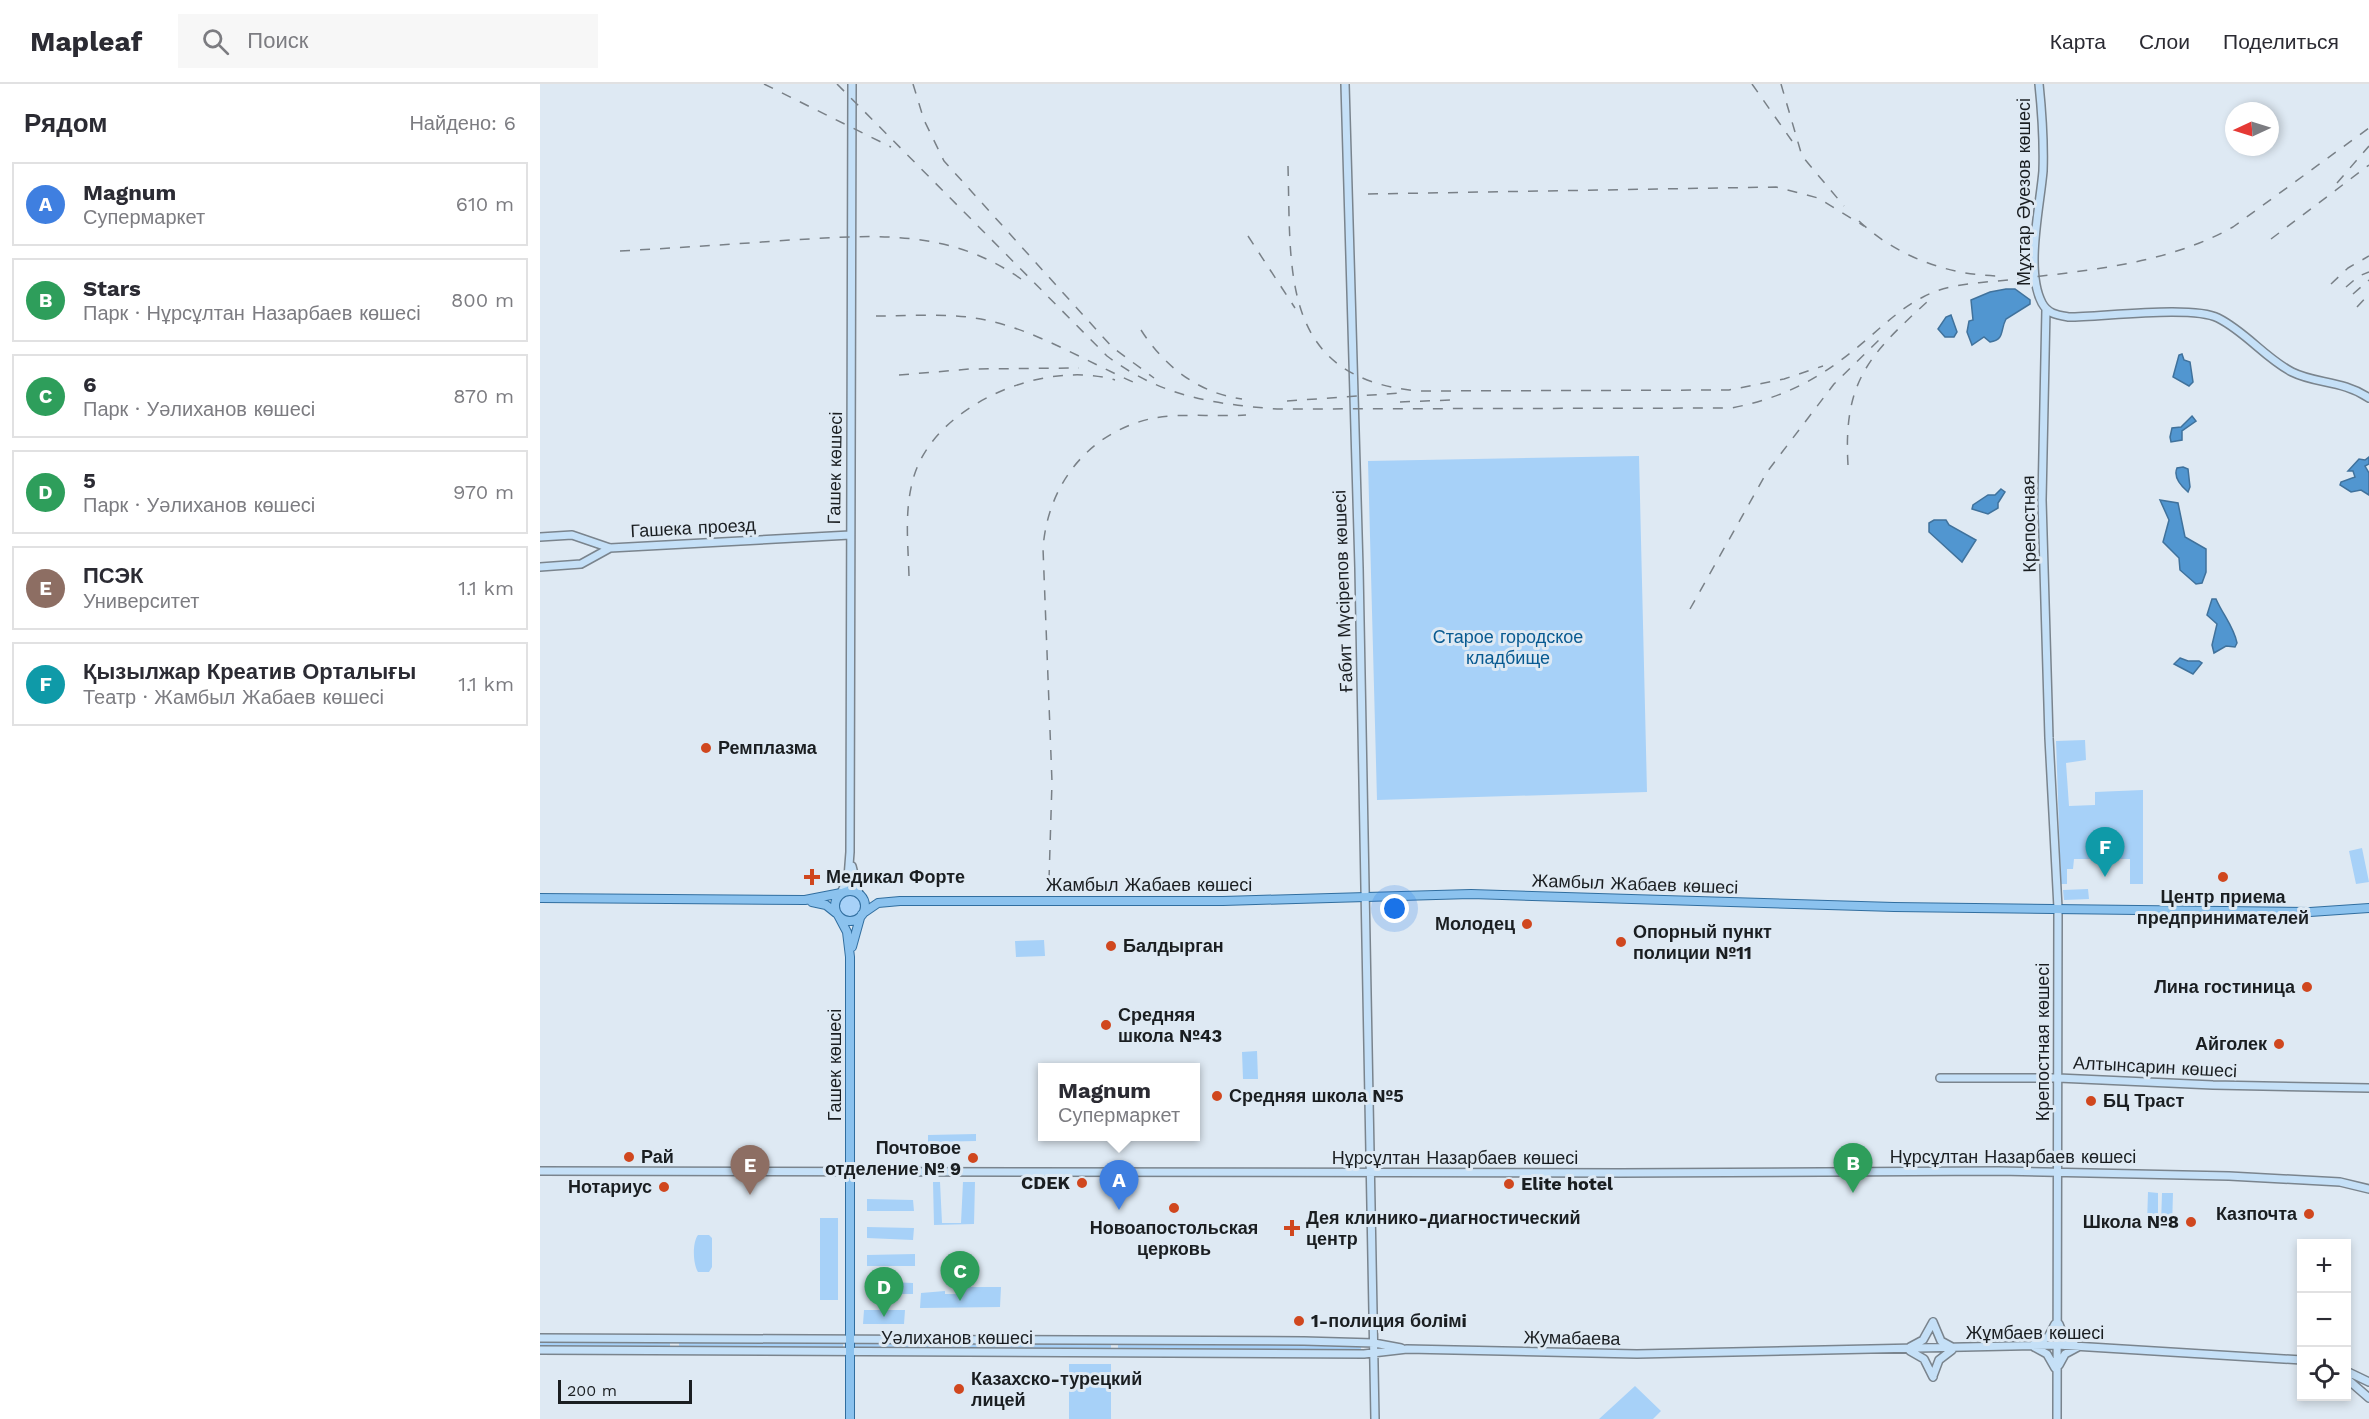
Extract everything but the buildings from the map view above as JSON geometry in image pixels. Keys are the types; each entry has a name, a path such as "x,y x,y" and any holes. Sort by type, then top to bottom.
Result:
{"main road":[{"name":"Гашек көшесі","path":"842,893 847,881 850,852 852,84"},
{"name":"Ғабит Мүсірепов көшесі","path":"1345,84 1371,1173"},
{"name":"Мұхтар Әуезов көшесі","path":"2039,84 2043,170 2035,273 2037,291 2046,309 2057,315 2068,317 2183,313 2210,315 2233,327 2292,372 2342,385 2369,398"},
{"name":"Крепостная","path":"2046,309 2042,500 2049,738"},
{"name":"Гашека проезд","path":"540,537 572,535 610,548 850,535"},
{"path":"540,567 581,564 610,548"},
{"name":"Крепостная көшесі","path":"2049,738 2058,908 2057,1419"},
{"name":"Гашек көшесі","path":"850,852 859,894"},
{"path":"540,898 805,900 851,890 859,894 900,901"},
{"path":"837,914 835,902 842,893"},
{"path":"859,894 865,903 862,915"},
{"name":"Жамбыл Жабаев көшесі","path":"900,901 1223,901 1471,894 1894,907 2310,912 2369,908"},
{"path":"805,900 822,904 849,921 878,903 900,901"},
{"name":"Гашек көшесі","path":"837,914 848,935 850,957 849,1419"},
{"name":"Гашек көшесі","path":"850,957 862,915"},
{"name":"Алтынсарин көшесі","path":"1940,1078 2058,1077 2194,1085 2369,1088"},
{"name":"Нұрсұлтан Назарбаев көшесі","path":"540,1171 1371,1173 2058,1171 2340,1182 2369,1189"},
{"path":"1371,1173 1375,1419"},
{"path":"2029,1346 2048,1337 2057,1319"},
{"path":"2057,1319 2065,1339 2080,1346"},
{"path":"1905,1350 1923,1340 1933,1322 1942,1342 1958,1348"},
{"name":"Уәлиханов көшесі","path":"540,1338 1374,1343"},
{"path":"1005,1339 1005,1354"},
{"path":"1374,1343 1407,1349"},
{"name":"Жұмбаев көшесі","path":"1769,1352 2057,1345 2297,1360"},
{"path":"2029,1346 2047,1354 2057,1373"},
{"path":"2057,1373 2065,1354 2080,1346"},
{"path":"1905,1350 1923,1357 1933,1377 1941,1358 1958,1348"},
{"name":"Жумабаева","path":"1374,1353 1407,1349 1637,1354 1769,1352"},
{"name":"Уәлиханов көшесі","path":"540,1350 849,1354 1374,1353"},
{"path":"2351,1373 2369,1382"},
{"path":"2351,1382 2369,1398"}],"green space":[{"name":"Старое городское кладбище","path":"1639,456 1647,792 1377,800 1368,461"},
{"path":"2085,740 2086,760 2066,763 2069,806 2095,805 2095,792 2143,790 2143,884 2130,884 2130,859 2074,859 2073,869 2067,869 2067,884 2061,884 2056,741"},
{"path":"2362,848 2369,882 2356,884 2349,851"},
{"path":"2088,889 2089,899 2064,900 2063,890"},
{"path":"850,894 859,897 862,906 859,915 850,918 841,915 838,906 841,897"},
{"path":"1044,940 1045,956 1016,957 1015,941"},
{"path":"1257,1051 1258,1079 1243,1079 1242,1052"},
{"path":"976,1134 976,1141 928,1142 928,1135"},
{"path":"933,1182 940,1182 942,1223 961,1223 963,1182 975,1182 974,1224 934,1225"},
{"path":"2148,1192 2158,1193 2158,1224 2147,1224"},
{"path":"2162,1193 2173,1193 2172,1226 2161,1224"},
{"path":"867,1199 913,1200 914,1211 867,1211"},
{"path":"820,1218 838,1218 838,1300 820,1300"},
{"path":"867,1227 914,1228 913,1240 867,1238"},
{"path":"698,1235 709,1235 712,1238 712,1267 709,1272 698,1272 696,1268 694,1248"},
{"path":"915,1254 915,1266 867,1266 867,1255"},
{"path":"867,1281 913,1283 913,1294 867,1294"},
{"path":"962,1287 1001,1287 1000,1307 920,1308 921,1293 945,1291 945,1294 961,1294"},
{"path":"864,1310 905,1310 904,1324 863,1324"},
{"path":"540,1342 670,1343 670,1348 540,1347"},
{"path":"679,1343 843,1343 843,1349 679,1348"},
{"path":"855,1343 1111,1344 1111,1351 855,1350"},
{"path":"1118,1344 1361,1345 1361,1352 1118,1351"},
{"path":"1069,1364 1111,1364 1111,1419 1069,1419"},
{"path":"1635,1386 1661,1411 1653,1419 1599,1419"}],"shaded area":[{"path":"2015,289 2030,300 2030,304 2006,319 1998,339 1990,342 1984,337 1972,345 1967,332 1969,321 1973,320 1971,300 1990,292"},
{"path":"1951,315 1957,332 1954,337 1945,337 1938,329 1946,317"},
{"path":"2182,354 2184,360 2190,362 2193,382 2189,386 2173,377 2179,355"},
{"path":"2192,416 2196,421 2182,431 2182,440 2171,442 2172,428 2181,427"},
{"path":"2369,457 2369,464 2365,466 2369,473 2369,495 2361,490 2351,492 2340,485 2341,482 2355,477 2353,471 2348,471 2359,459 2365,460"},
{"path":"2177,468 2188,469 2190,487 2188,492 2180,484 2176,475"},
{"path":"2001,489 2005,492 1998,503 1998,508 1988,514 1972,509 1973,505 1988,495 1995,495"},
{"path":"2160,500 2178,503 2185,537 2206,549 2206,572 2202,583 2196,584 2180,570 2179,558 2163,542 2169,520"},
{"path":"1934,520 1946,520 1949,525 1976,540 1962,562 1929,532 1929,523"},
{"path":"2212,599 2216,599 2231,626 2237,643 2235,647 2226,646 2214,653 2212,645 2217,624 2207,615"},
{"path":"2180,658 2202,663 2193,674 2174,664"}],"railway":[{"path":"764,84 891,147"},
{"path":"837,84 1107,356 1147,380 1188,396 1209,401 1277,409 1732,408 1750,404 1797,387 1826,371 1904,308 1945,288 2128,264 2208,239 2233,227 2369,128"},
{"path":"913,84 924,120 944,161 1112,347 1154,378"},
{"path":"1752,84 1792,141"},
{"path":"1781,84 1802,156 1844,206"},
{"path":"2337,183 2369,146"},
{"path":"2271,239 2369,165"},
{"path":"1288,166 1290,244 1294,281 1302,314 1317,342 1340,365 1373,382 1418,391 1729,390 1784,379 1823,366"},
{"path":"1368,194 1776,187 1818,198 1864,226"},
{"path":"1859,221 1889,244 1923,261 1960,272 1998,276"},
{"path":"1248,236 1295,308"},
{"path":"620,251 840,237 902,238 933,242 963,250 992,262 1021,279"},
{"path":"2331,284 2348,268 2369,256"},
{"path":"2346,287 2359,276 2369,272"},
{"path":"2353,294 2369,280"},
{"path":"2357,307 2369,294"},
{"path":"1848,465 1850,412 1864,372 1875,354 1928,301"},
{"path":"876,316 947,315 990,321 1026,332 1133,382"},
{"path":"1141,330 1160,355 1184,376 1211,391 1242,399"},
{"path":"1690,609 1767,472 1834,384 1885,334"},
{"path":"899,375 970,369 1079,368"},
{"path":"909,576 907,526 911,488 926,450 945,428 969,408 996,393 1026,382 1057,376 1087,375 1115,380"},
{"path":"1287,401 1400,393"},
{"path":"1400,402 1451,400"},
{"path":"1049,880 1052,782 1043,548 1053,502 1063,482 1092,448 1110,435 1131,425 1154,418 1187,415 1246,415"}],"place":[{"name":"Ремплазма","path":"706,748"},
{"name":"Медикал Форте","path":"812,877"},
{"name":"Қызылжар Креатив Орталығы","path":"2105,877"},
{"name":"Центр приема предпринимателей","path":"2223,877"},
{"name":"Молодец","path":"1527,924"},
{"name":"Опорный пункт полиции №11","path":"1621,942"},
{"name":"Балдырган","path":"1111,946"},
{"name":"Лина гостиница","path":"2307,987"},
{"name":"Средняя школа №43","path":"1106,1025"},
{"name":"Айголек","path":"2279,1044"},
{"name":"Средняя школа №5","path":"1217,1096"},
{"name":"БЦ Траст","path":"2091,1101"},
{"name":"Рай","path":"629,1157"},
{"name":"Почтовое отделение № 9","path":"973,1158"},
{"name":"CDEK","path":"1082,1183"},
{"name":"Elite hotel","path":"1509,1184"},
{"name":"Нотариус","path":"664,1187"},
{"name":"Stars","path":"1853,1193"},
{"name":"ПСЭК","path":"750,1195"},
{"name":"Новоапостольская церковь","path":"1174,1208"},
{"name":"Magnum","path":"1119,1210"},
{"name":"Казпочта","path":"2309,1214"},
{"name":"Школа №8","path":"2191,1222"},
{"name":"Дея клинико-диагностический центр","path":"1292,1228"},
{"name":"6","path":"960,1301"},
{"name":"5","path":"884,1317"},
{"name":"1-полиция болiмi","path":"1299,1321"},
{"name":"Казахско-турецкий лицей","path":"959,1389"}]}
